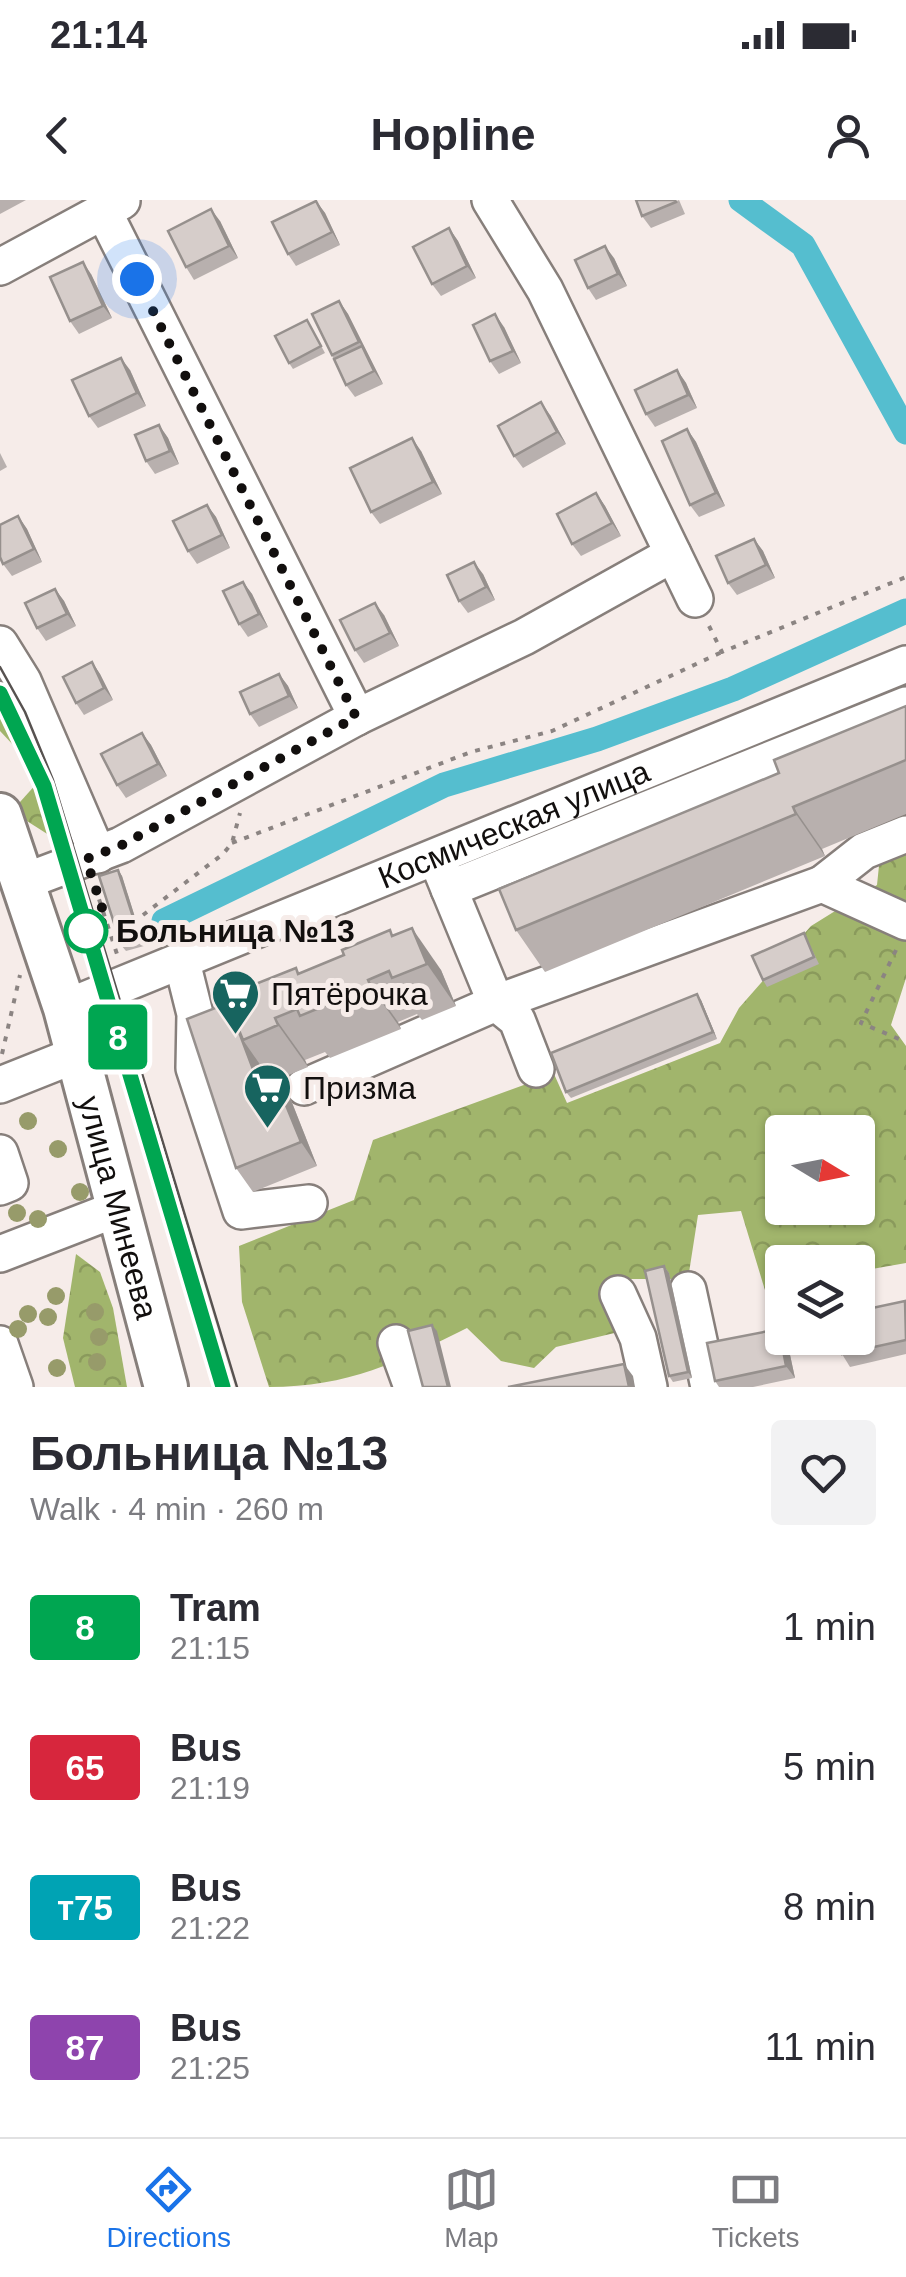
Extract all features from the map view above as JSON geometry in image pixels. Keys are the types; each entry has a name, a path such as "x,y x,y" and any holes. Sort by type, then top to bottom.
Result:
{"main road":[{"name":"улица Минеева","path":"0,814 65,1008 166,1387"}],"street":[{"path":"490,200 545,290 695,599"},
{"path":"0,267 114,206 356,717"},
{"path":"28,897 92,857 356,717 524,637 673,554"},
{"path":"0,644 23,681 92,857"},
{"name":"Космическая улица","path":"65,1008 182,962 443,874 906,664"},
{"path":"536,1069 518,1020 496,1004 443,874 906,705"},
{"path":"304,1087 496,1004 822,884 864,851 906,834"},
{"path":"822,884 902,933"},
{"path":"182,962 195,1014 194,1068 241,1211 309,1203"},
{"path":"0,1085 78,1054"},
{"path":"0,1153 10,1183 0,1187"},
{"path":"0,1254 119,1208"},
{"path":"688,1290 709,1387"},
{"path":"618,1294 638,1338 649,1387"},
{"path":"396,1343 412,1387"},
{"path":"0,1344 15,1387"}],"path":[{"path":"143,915 198,875 232,843 470,752 552,731 722,652 906,577"},
{"path":"695,599 722,652"},
{"path":"232,843 241,818 235,784"},
{"path":"92,857 127,984"},
{"path":"902,933 860,1023 906,1042"},
{"path":"0,1060 20,974"}],"green space":[{"path":"14,713 24,723 26,745 15,747 0,731 0,718"},
{"path":"38,782 59,785 68,817 52,837 19,816 20,802"},
{"path":"906,847 906,978 891,1025 906,1046 906,1263 875,1268 875,1245 765,1245 765,1290 741,1211 698,1215 688,1279 621,1279 627,1330 556,1347 534,1368 501,1361 467,1328 372,1370 324,1383 269,1387 242,1302 239,1246 354,1200 373,1140 554,1074 567,1103 720,1043 739,1008 811,926 877,885 880,856"},
{"path":"76,1254 100,1272 113,1308 127,1387 75,1387 63,1338"}],"building":[{"path":"636,200 675,200 676,202 642,216"},
{"path":"316,201 332,232 288,254 272,222"},
{"path":"211,209 229,246 186,267 168,231"},
{"path":"449,228 467,266 432,284 413,247"},
{"path":"605,246 618,274 588,288 575,260"},
{"path":"83,262 103,306 70,321 50,277"},
{"path":"339,301 359,342 332,355 312,314"},
{"path":"495,314 513,351 490,361 473,325"},
{"path":"307,320 321,346 289,363 275,336"},
{"path":"362,346 374,371 346,385 334,359"},
{"path":"121,358 137,393 89,416 72,380"},
{"path":"677,370 688,395 646,414 635,390"},
{"path":"541,402 557,432 514,456 498,426"},
{"path":"159,425 170,451 146,461 135,435"},
{"path":"687,429 716,493 690,505 662,441"},
{"path":"412,438 433,482 371,512 350,468"},
{"path":"596,493 612,523 572,544 557,514"},
{"path":"207,505 222,535 188,551 173,521"},
{"path":"18,516 34,549 3,564 0,525"},
{"path":"754,539 766,565 728,583 716,556"},
{"path":"474,562 486,587 459,601 447,575"},
{"path":"243,582 259,614 239,624 223,591"},
{"path":"55,589 67,614 37,628 25,603"},
{"path":"375,603 390,633 355,650 340,620"},
{"path":"92,662 104,688 76,703 63,677"},
{"path":"279,674 289,696 250,714 240,692"},
{"path":"906,706 906,760 793,807 796,814 516,930 499,889 779,773 774,760"},
{"path":"142,733 158,764 117,785 101,754"},
{"path":"118,870 140,939 121,945 99,876"},
{"path":"412,928 427,964 392,978 389,971 368,980 371,987 300,1016 297,1009 275,1018 278,1025 243,1040 228,1003 251,994 248,987 296,968 298,974 390,930 392,936"},
{"path":"804,933 814,957 763,980 752,956"},
{"path":"697,994 713,1032 566,1092 551,1053"},
{"name":"Призма","path":"228,1003 254,1072 270,1066 301,1142 236,1168 187,1019"},
{"path":"664,1266 688,1372 669,1376 645,1271"},
{"path":"905,1301 906,1340 875,1347 875,1307"},
{"path":"432,1325 448,1387 423,1387 408,1331"},
{"path":"765,1332 765,1355 784,1355 786,1366 715,1381 707,1343"},
{"path":"624,1364 629,1387 508,1387"}],"waterway":[{"path":"741,200 803,245 906,432"},
{"path":"164,921 444,785 597,739 733,689 906,611"}],"tram line":[{"path":"0,667 25,712 53,780 237,1387"},
{"name":"8","path":"0,693 44,786 223,1387"}],"place":[{"name":"Больница №13","path":"86,931"},
{"name":"Пятёрочка","path":"236,1036"},
{"name":"Призма","path":"268,1130"}],"route":[{"path":"86,931 106,920 86,859 122,845 356,717 137,279"}]}
